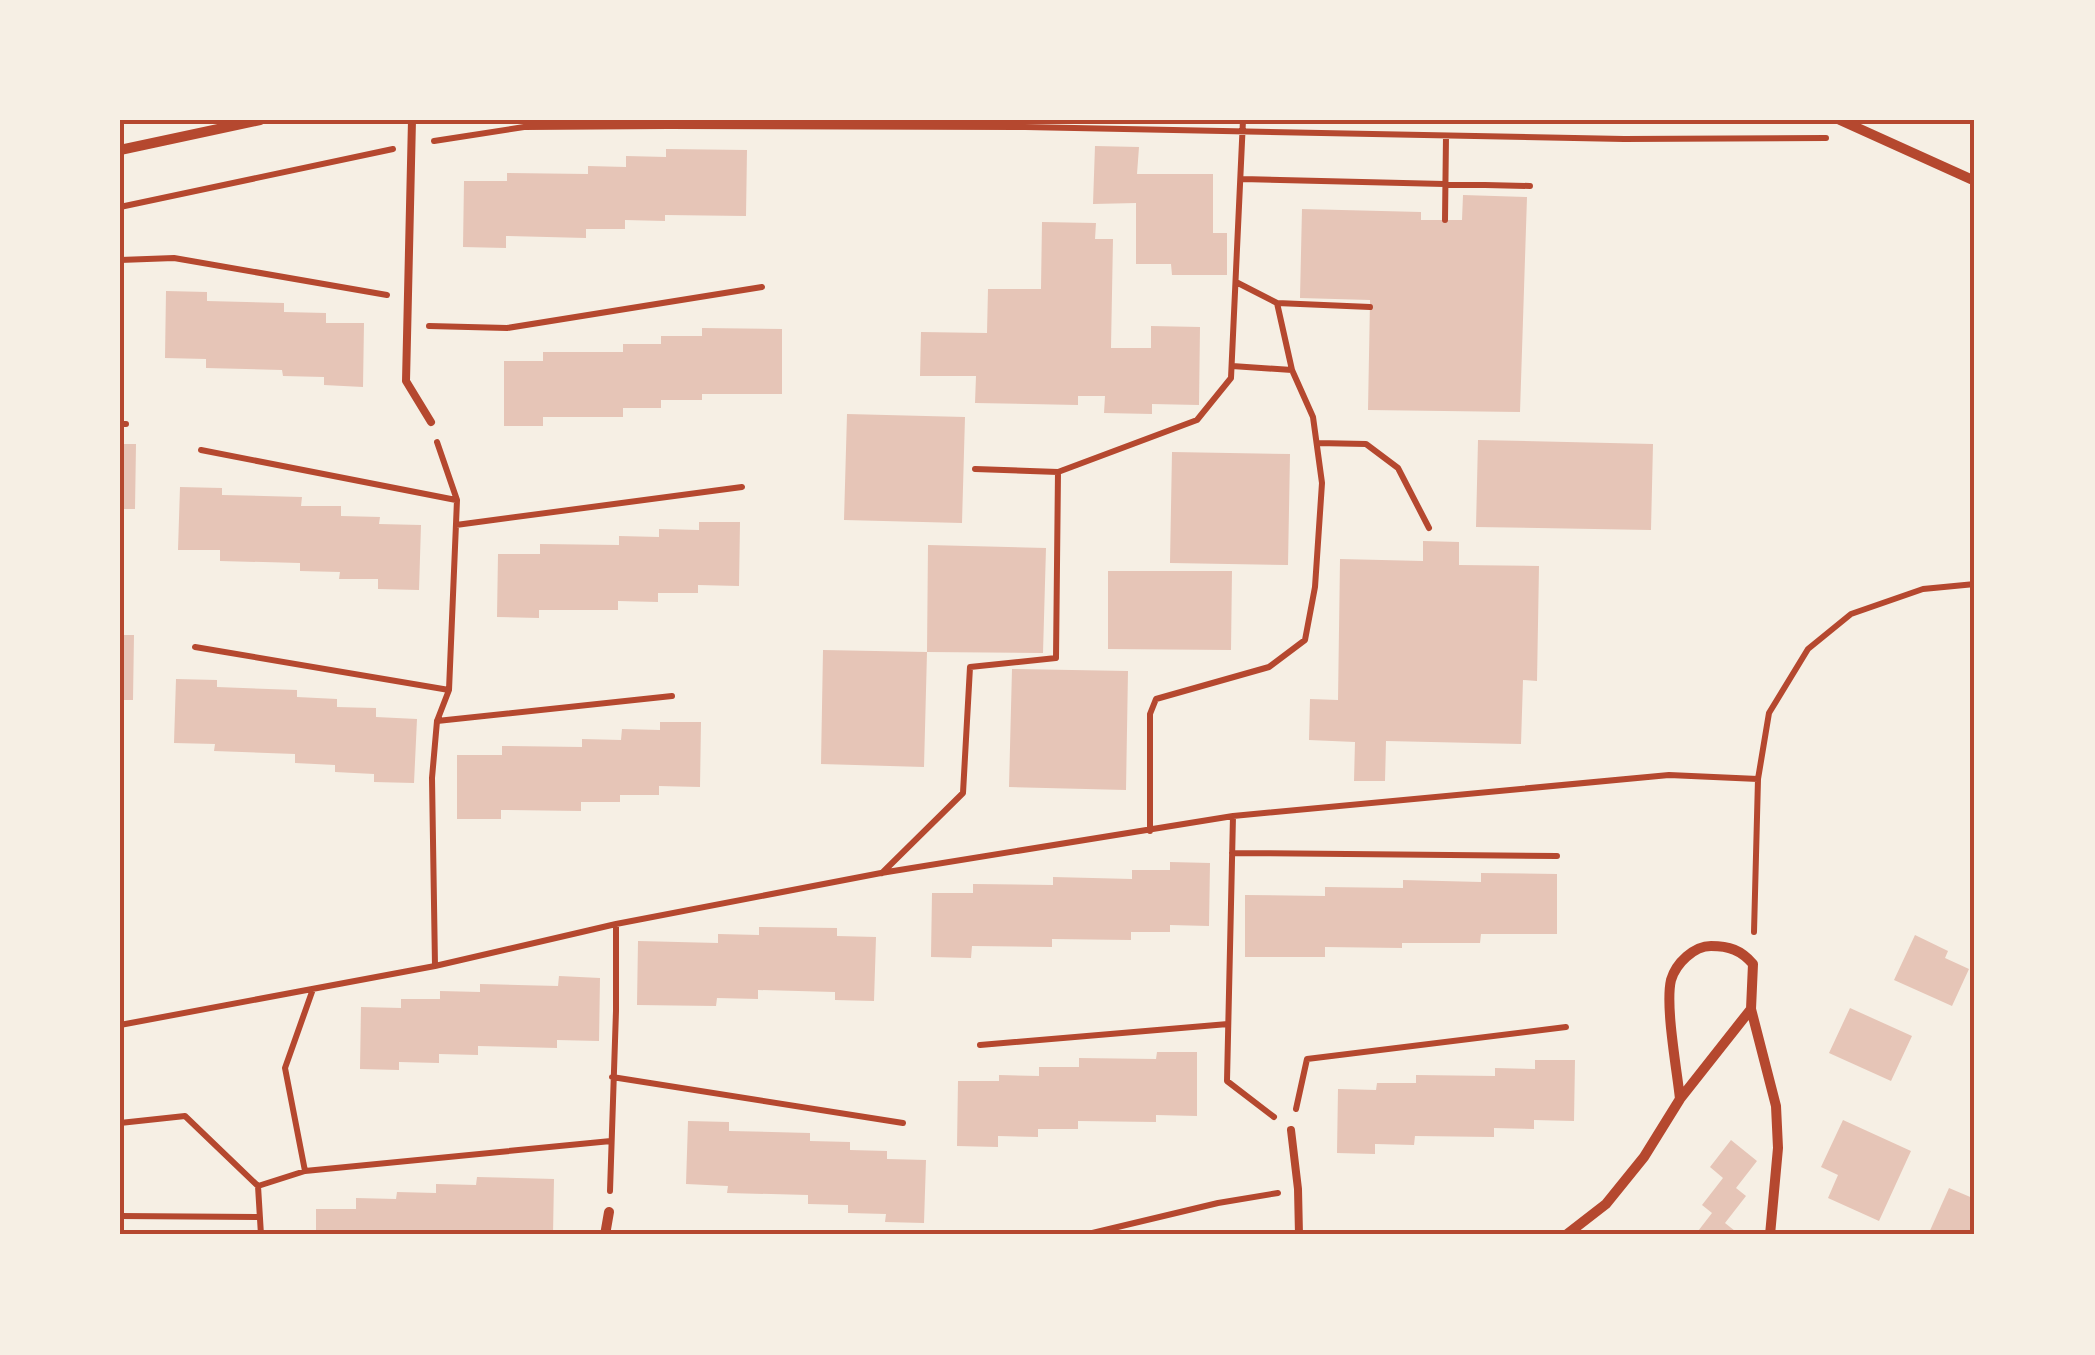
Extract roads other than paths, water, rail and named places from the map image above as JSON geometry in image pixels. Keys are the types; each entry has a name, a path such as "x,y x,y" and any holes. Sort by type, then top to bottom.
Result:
{"street":[{"path":"120,150 260,120"},
{"path":"1840,120 1975,181"},
{"path":"1680,1099 1669,994 1672,974 1691,952 1707,946 1736,949 1753,964 1751,1009 1776,1106 1778,1148 1770,1235"},
{"path":"1566,1235 1606,1204 1644,1158 1680,1099 1751,1009"},
{"path":"605,1235 610,1212"}],"lane":[{"path":"412,120 406,381 431,422"},
{"path":"1291,1130 1299,1235"}]}
